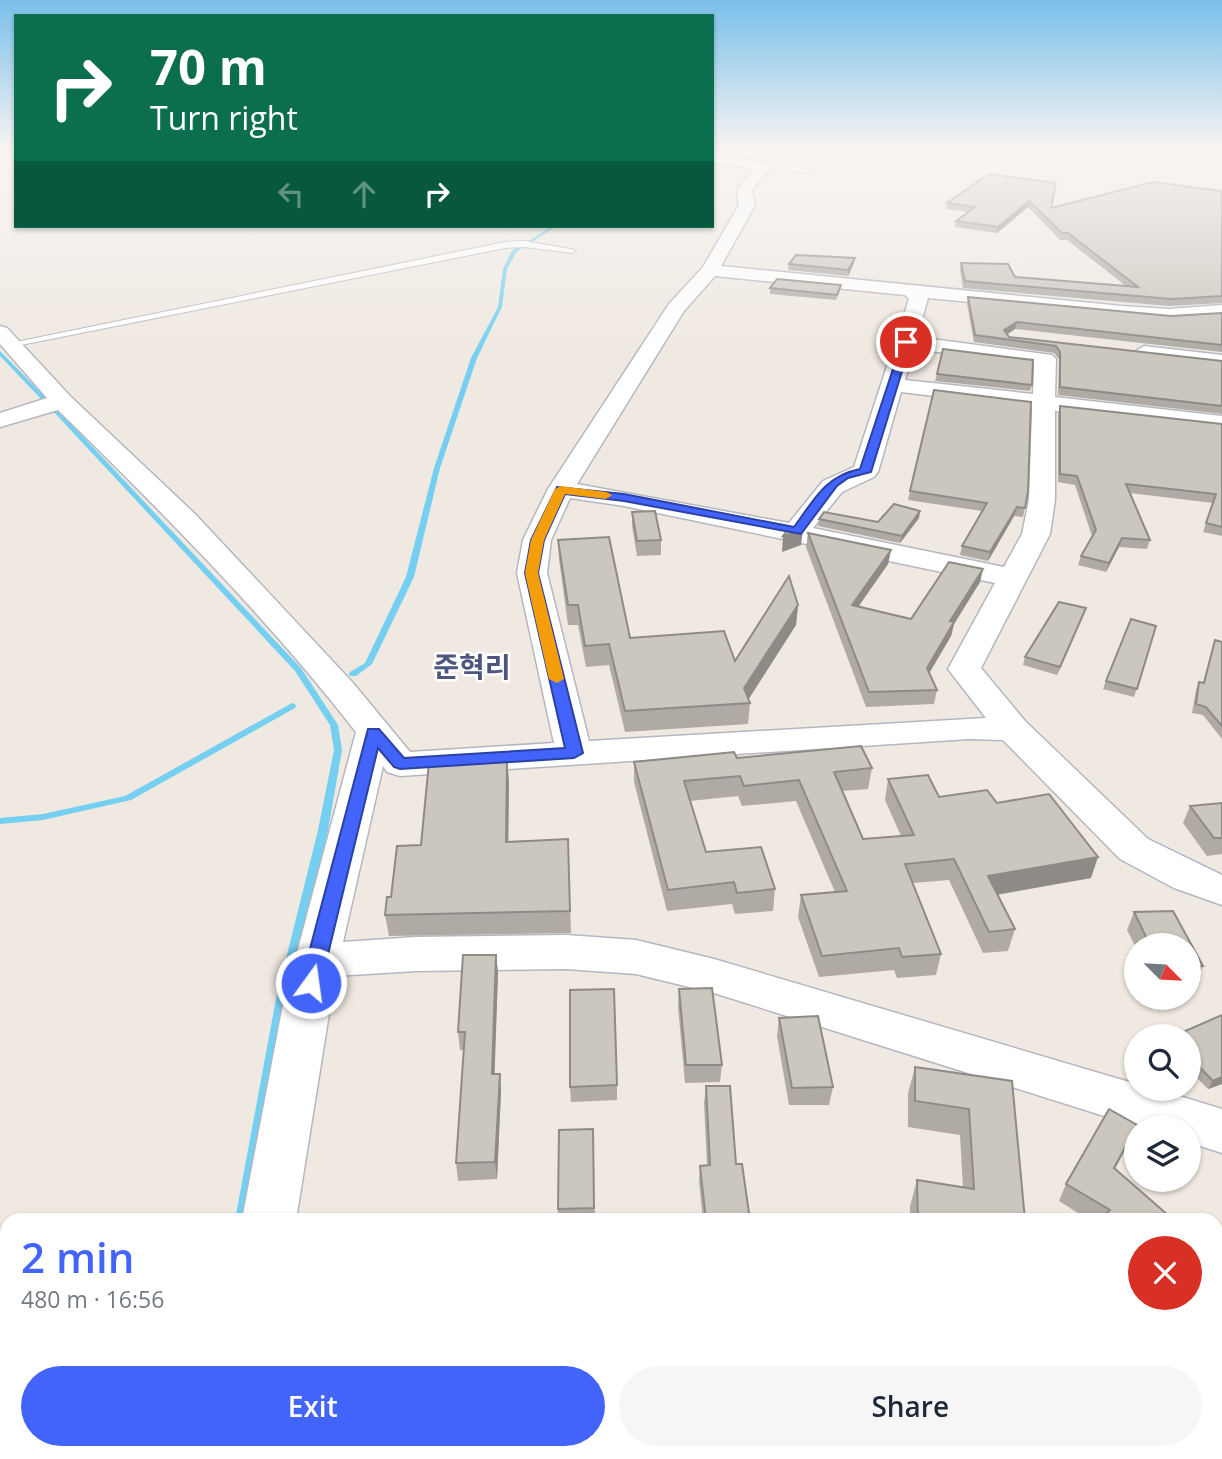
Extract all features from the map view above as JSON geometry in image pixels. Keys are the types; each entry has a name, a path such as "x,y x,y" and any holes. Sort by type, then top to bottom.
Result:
{"street":[{"path":"574,753 532,573 537,540 561,489 677,308 710,270 740,218"},
{"path":"710,270 1169,315 1222,311"},
{"path":"797,531 833,484 844,476 865,472 894,386 919,298 911,291"},
{"path":"909,335 1064,344"},
{"path":"909,335 1045,359 1041,500 1036,534 964,669 1013,729 1134,849 1188,878 1222,890"},
{"path":"6,338 62,401 185,520 341,690 400,764 969,728 1013,729"},
{"path":"1119,350 1222,361"},
{"path":"894,386 1222,423"},
{"path":"0,420 62,401"},
{"path":"561,489 624,498 797,531 1014,578"},
{"path":"270,1213 306,1004 373,733"},
{"path":"316,961 484,953 566,952 636,957 713,976 1222,1131"}],"lane":[{"path":"6,338 505,245 524,243 572,250"}],"building":[{"path":"960,218 1009,218 998,227 956,221"},
{"path":"1047,218 1222,218 1222,296 1171,299 965,281 961,263 1008,264 1015,277 1138,287 1068,233 1062,233"},
{"path":"796,255 855,258 848,270 789,264"},
{"path":"777,279 841,285 837,295 770,288"},
{"path":"968,297 1171,316 1222,313 1222,345 1017,322 1004,330 1009,337 1222,361 1222,406 1060,387 1060,352 1056,346 975,335"},
{"path":"943,349 1033,360 1032,385 937,374"},
{"path":"934,390 1031,402 1025,508 1017,507 990,552 962,546 987,503 910,491"},
{"path":"1060,406 1222,424 1222,527 1206,523 1216,494 1126,484 1150,540 1122,538 1109,563 1081,556 1096,530 1077,476 1060,474"},
{"path":"894,504 920,511 902,536 819,519 824,512 878,522"},
{"path":"655,511 661,540 637,541 632,512"},
{"path":"789,528 803,530 783,536"},
{"path":"808,533 891,550 852,605 911,619 949,562 983,569 950,621 954,622 927,668 937,690 869,692"},
{"path":"609,537 630,638 724,631 735,661 789,576 798,605 744,688 750,703 625,711 609,644 585,646 578,605 568,605 558,540"},
{"path":"1059,602 1086,608 1060,667 1025,657"},
{"path":"1131,619 1156,626 1137,689 1106,681"},
{"path":"1215,640 1222,642 1222,726 1206,707 1196,704 1199,682 1204,683"},
{"path":"861,746 872,768 834,772 863,839 914,835 888,779 928,775 939,797 987,790 997,803 1049,794 1098,857 988,876 1015,929 989,932 954,859 905,864 941,954 902,957 899,948 822,956 801,895 847,891 799,780 744,786 740,776 684,781 706,852 761,847 775,889 737,893 734,882 668,890 634,762 734,752 737,758"},
{"path":"507,759 506,842 568,839 570,911 385,915 387,897 391,897 397,846 421,845 429,762"},
{"path":"1222,803 1222,838 1214,838 1190,806"},
{"path":"1173,911 1185,933 1144,933 1134,912"},
{"path":"463,955 496,955 492,1074 500,1074 495,1162 456,1163 465,1032 458,1032"},
{"path":"712,988 722,1065 686,1065 679,989"},
{"path":"614,989 617,1085 570,1087 570,990"},
{"path":"1222,1015 1222,1077 1213,1081 1201,1069 1201,1024"},
{"path":"818,1016 833,1087 792,1088 779,1018"},
{"path":"915,1067 1012,1081 1024,1213 918,1213 917,1180 974,1189 969,1109 915,1101"},
{"path":"706,1086 730,1086 736,1164 742,1164 749,1213 705,1213 700,1166 710,1165"},
{"path":"1109,1109 1124,1118 1124,1149 1114,1168 1124,1177 1124,1192 1142,1192 1166,1213 1106,1213 1110,1210 1066,1184"},
{"path":"593,1129 594,1208 558,1209 559,1130"}],"waterway":[{"path":"528,243 551,228"},
{"path":"353,674 368,664 410,577 437,468 474,358 500,307 505,269 514,252 523,245"},
{"path":"0,353 46,401"},
{"path":"53,408 298,670 334,725 338,750 323,830 282,999 243,1213"},
{"path":"0,821 43,817 128,798 292,706"}],"slow traffic":[{"path":"557,679 532,573 537,540 561,489 606,495"}],"district":[{"name":"준혁리","path":"472,667"}],"route":[{"path":"311,983 373,733 400,764 574,753 532,573 537,540 561,489 624,498 797,531 833,484 844,476 865,472 879,435 906,342"}]}
